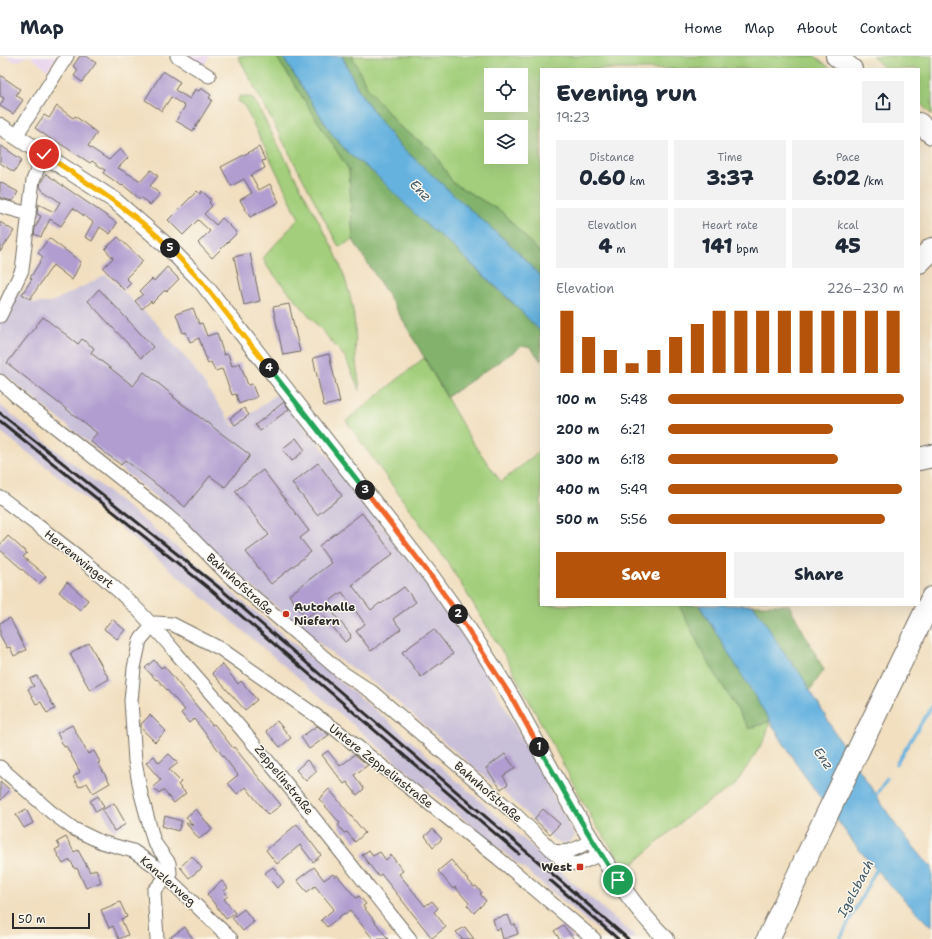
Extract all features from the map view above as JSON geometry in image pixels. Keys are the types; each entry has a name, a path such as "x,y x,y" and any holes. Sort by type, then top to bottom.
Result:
{"highway":[{"path":"920,261 932,249"},
{"path":"920,273 932,261"},
{"path":"920,459 932,456"},
{"path":"768,939 822,839 897,685 932,598"},
{"path":"897,685 932,633"},
{"path":"780,939 822,839"}],"main road":[{"path":"836,56 851,68"},
{"path":"920,124 932,134"}],"street":[{"path":"16,136 67,56"},
{"path":"177,56 209,76"},
{"path":"0,126 114,200 167,246 202,282 458,613 512,698 600,854 637,907 666,939"},
{"path":"0,316 22,270 33,180 44,154"},
{"path":"0,206 29,214"},
{"name":"Bahnhofstraße","path":"0,382 163,512 228,576 340,671 372,692 516,814 563,861 570,864 579,863 600,854"},
{"name":"Herrenwingert","path":"0,497 95,570 131,603 153,626"},
{"name":"Untere Zeppelinstraße","path":"153,626 155,624 172,624 221,649 335,729 498,858 594,939"},
{"path":"153,626 140,640 134,668 131,701 135,761 141,794 154,842 169,863 170,873 154,892 157,939"},
{"name":"Zeppelinstraße","path":"153,626 231,716 321,826 410,939"},
{"name":"Kanzlerweg","path":"0,767 51,812 74,829 101,842 133,851 155,866 231,939"},
{"path":"552,851 563,853 573,851 592,840"}],"shaded area":[{"path":"6,56 29,56 15,62"},
{"path":"29,56 57,56 48,70"},
{"path":"182,56 209,56 202,69"},
{"path":"106,275 156,323 190,363 234,427 279,392 425,581 476,654 575,836 568,843 561,844 555,841 510,798 381,688 337,658 237,574 175,513 0,371 0,323 16,291 34,303 50,303"},
{"path":"0,405 151,526 386,719 638,939 609,939 437,797 287,668 66,482 0,431"}],"green space":[{"path":"238,56 276,56 349,170 353,240 339,247"},
{"path":"276,56 282,56 332,134 349,154 374,173 421,219 450,244 538,327 540,330 540,360 531,348 522,346 447,397 391,300 353,240 349,170"},
{"path":"342,56 352,56 368,89 400,127 432,150 453,183 502,212 540,253 540,276 514,248 395,141 360,93"},
{"path":"352,56 815,56 830,68 540,68 540,253 502,212 453,183 432,150 400,127 368,89"},
{"path":"872,56 932,56 932,115 920,103 920,68 884,68"},
{"path":"240,96 253,98 337,257 347,286 354,317 356,364 360,391 345,357 268,268 263,258 299,218 244,105 238,101"},
{"path":"424,358 471,440 501,482 540,451 540,606 680,606 704,655 749,729 770,721 765,739 735,785 693,812 627,869 595,824 508,661 447,561 346,421"},
{"path":"680,606 700,606 770,721 749,729 704,655"},
{"path":"754,606 790,606 824,670 810,690 777,644"}],"water":[{"name":"Enz","path":"282,56 342,56 360,93 395,141 514,248 540,276 540,331 508,298 450,244 421,220 374,173 349,154 332,134"},
{"name":"Enz","path":"700,606 754,606 766,623 781,649 800,673 840,741 897,827 932,867 932,928 886,881 856,846 797,765"}],"building":[{"path":"80,56 86,56 96,63 82,82 74,76 78,70 73,66"},
{"path":"163,71 180,82 175,90 190,99 195,89 199,91 201,88 211,95 209,98 212,100 193,131 176,121 185,106 171,97 162,111 145,100"},
{"path":"0,75 20,89 16,95 23,100 13,114 0,106 4,98 0,96"},
{"path":"57,106 73,118 75,116 97,133 88,146 109,160 120,149 128,158 118,168 141,181 151,170 158,176 150,186 160,194 150,205 141,197 140,199 123,185 122,186 103,173 105,170 92,161 90,163 35,128 44,115 49,118"},
{"path":"0,145 22,160 14,172 0,163"},
{"path":"259,147 265,160 262,161 265,168 251,175 259,190 270,184 279,202 250,217 240,200 252,193 244,179 231,186 221,167"},
{"path":"46,174 117,223 110,234 100,227 92,241 85,237 93,222 73,208 61,226 50,219 41,237 34,234 35,228 41,216 37,214 38,204 54,212 60,202 40,187"},
{"path":"0,182 18,192 13,201 0,198"},
{"path":"197,191 200,194 202,191 211,200 209,202 212,206 204,214 216,225 222,218 237,233 212,258 198,243 210,231 198,220 183,235 168,220"},
{"path":"0,222 14,231 0,252"},
{"path":"118,237 143,261 126,278 131,283 124,290 103,268 113,258 105,249"},
{"path":"49,238 81,262 72,280 53,265 30,299 22,294 32,279 30,278 43,257 38,253"},
{"path":"250,253 260,301 244,305 234,257"},
{"path":"167,267 179,279 166,292 165,290 152,303 151,301 142,309 135,301 143,294 140,291 152,279 154,281"},
{"path":"99,289 153,347 141,358 88,301"},
{"path":"289,304 300,352 283,355 273,307"},
{"path":"193,308 199,324 202,323 207,336 217,333 224,355 228,354 232,366 240,363 248,385 252,384 257,397 239,404 236,394 232,395 222,369 215,371 211,362 208,364 199,338 190,342 186,332 183,333 176,314"},
{"path":"43,317 78,344 82,339 94,348 91,353 133,386 144,372 174,396 173,397 250,455 247,460 225,487 210,476 185,507 125,460 121,465 90,441 97,433 7,363"},
{"path":"329,354 340,402 324,406 313,358"},
{"path":"284,402 289,409 260,431 255,425"},
{"path":"244,408 249,415 235,425 230,418"},
{"path":"296,438 305,450 292,461 282,449"},
{"path":"318,463 342,496 317,515 292,483"},
{"path":"263,470 309,531 300,538 311,552 271,584 246,552 269,535 235,491"},
{"path":"362,513 393,554 352,585 371,610 404,587 416,602 393,619 401,629 371,651 356,631 365,624 342,592 326,604 351,635 351,638 345,642 318,609 306,618 289,595 331,563 319,546"},
{"path":"8,536 27,553 23,557 46,576 39,584 0,550 0,545"},
{"path":"67,582 88,600 80,610 59,592"},
{"path":"10,618 26,650 14,656 10,647 7,648 0,635 0,623"},
{"path":"112,619 125,630 117,639 104,629"},
{"path":"434,629 453,654 421,677 402,652"},
{"path":"89,643 109,679 90,690 70,654"},
{"path":"154,660 161,668 164,666 212,725 214,724 233,748 234,747 281,805 268,815 246,787 237,794 228,783 238,775 194,719 189,723 181,713 185,710 145,668"},
{"path":"222,664 238,684 241,681 257,700 245,710 212,673"},
{"path":"37,676 55,709 47,713 41,702 36,704 28,689 34,686 30,679"},
{"path":"150,715 166,731 155,742 141,728 141,724"},
{"path":"277,721 291,738 280,747 266,731"},
{"path":"72,725 88,754 94,751 100,762 98,763 110,783 93,793 87,783 79,787 73,777 80,772 57,733"},
{"path":"317,726 329,735 309,749 301,737"},
{"path":"328,751 340,766 354,754 368,765 354,775 364,789 357,795 347,782 344,784 322,755"},
{"path":"169,754 178,763 169,770 181,782 178,785 186,793 174,803 163,790 159,793 153,787 161,780 146,763 154,756 159,763"},
{"path":"505,754 515,768 503,776 508,784 501,789 486,768"},
{"path":"307,760 317,771 306,781 296,770"},
{"path":"0,781 10,790 0,801"},
{"path":"329,789 365,833 355,842 347,832 344,833 338,825 340,823 319,799"},
{"path":"98,796 104,807 96,812 90,801"},
{"path":"114,803 126,824 114,831 102,810"},
{"path":"26,809 33,823 24,828 16,815"},
{"path":"196,809 212,829 199,839 186,823 193,825 186,817"},
{"path":"543,809 560,824 550,834 534,819"},
{"path":"165,816 182,821 178,831 162,826"},
{"path":"297,824 321,855 313,862 300,845 277,864 266,850"},
{"path":"433,829 442,839 433,847 425,836"},
{"path":"66,837 74,852 78,850 90,872 96,869 101,882 86,888 77,868 75,869 70,860 63,864 55,850 60,847 57,842"},
{"path":"369,850 373,856 380,852 386,860 391,855 403,871 399,874 425,906 432,901 438,908 434,912 446,927 432,938 381,874 378,876 362,855"},
{"path":"192,856 202,868 189,878 180,867"},
{"path":"451,860 474,887 476,886 482,893 480,894 486,901 474,913 467,905 469,903 455,887 453,889 438,871"},
{"path":"273,867 284,882 277,888 265,873"},
{"path":"314,867 324,880 333,874 335,877 337,875 356,898 359,896 366,904 363,906 388,939 373,939 350,910 327,927 321,920 334,909 315,886 307,892 297,880"},
{"path":"222,881 228,888 224,891 228,896 224,899 235,913 226,919 207,894"},
{"path":"120,902 127,917 121,919 128,935 119,939 113,926 109,928 101,910"},
{"path":"244,909 254,922 243,931 232,918"},
{"path":"508,915 512,925 515,924 518,934 503,939 500,928 496,930 493,919"},
{"path":"563,925 574,939 560,939 554,931"},
{"path":"185,927 193,939 168,939"},
{"path":"465,927 474,939 462,939 456,932"}],"waterway":[{"path":"896,764 932,706"},
{"path":"876,795 887,778"},
{"name":"Igelsbach","path":"840,939 878,866"}],"railway":[{"path":"0,413 216,585 628,939"},
{"path":"0,421 211,590 519,854"},
{"path":"550,880 618,939"}],"place":[{"name":"Autohalle Niefern","path":"286,614"},
{"name":"West","path":"580,867"}],"route":[{"path":"44,154 114,200 151,230 202,282 317,428 458,613 512,698 577,816 618,880"}]}
